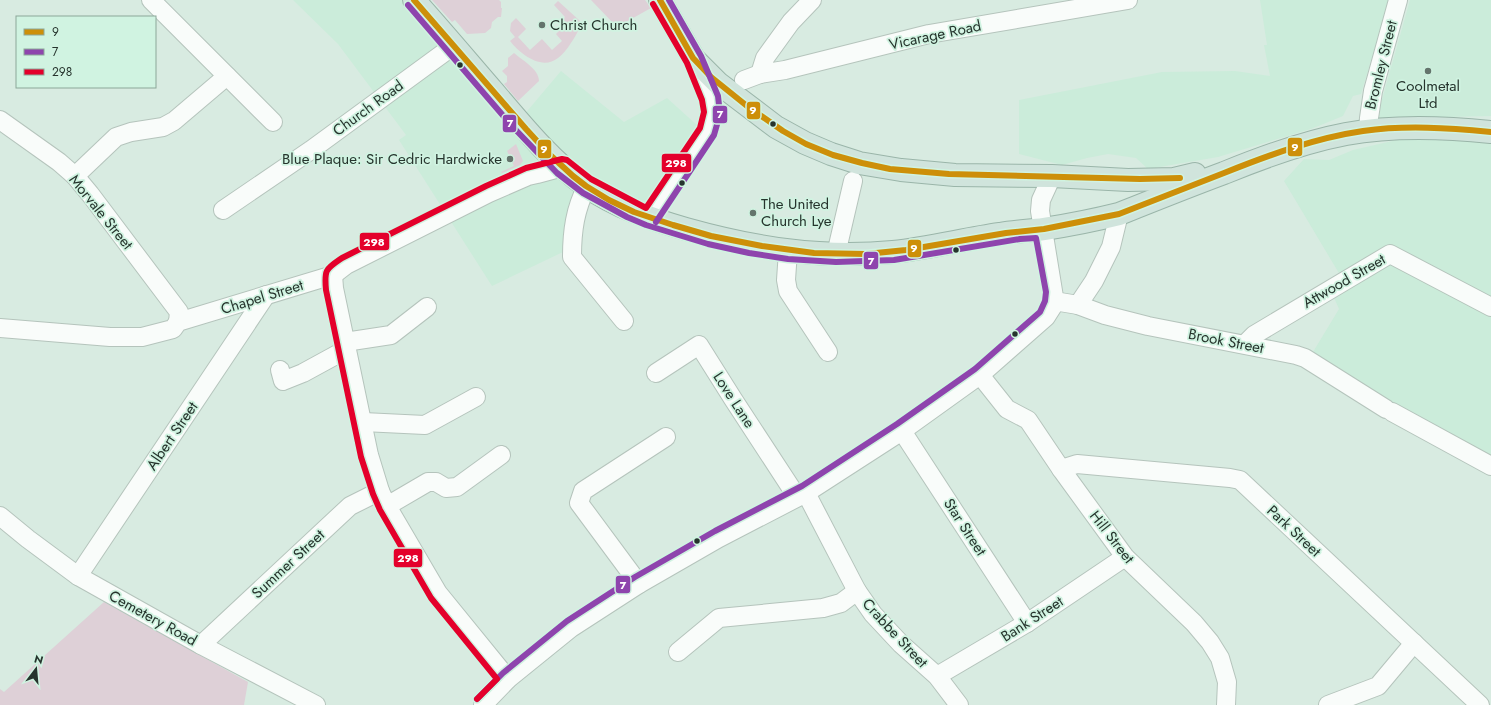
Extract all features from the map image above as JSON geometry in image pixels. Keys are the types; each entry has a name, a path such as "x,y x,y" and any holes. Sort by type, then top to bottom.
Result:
{"highway":[{"path":"414,0 539,144 563,167 587,186 648,218 710,236 788,251 836,254 893,252 1019,231 1043,229 1086,222 1119,214 1254,161 1322,139 1368,131 1416,128 1491,132"},
{"path":"660,0 694,59 718,83 776,127 805,143 859,163 901,170 955,175 1052,176 1128,180 1174,179 1254,161"},
{"path":"1119,214 1121,198 1128,180"}],"street":[{"path":"151,0 273,122"},
{"name":"Vicarage Road","path":"812,0 791,22 752,76 785,70 929,34 1128,0"},
{"name":"Bromley Street","path":"1368,131 1373,91 1398,0"},
{"name":"Church Road","path":"223,210 311,150 453,46"},
{"path":"648,218 707,131 711,122 712,107 710,98 694,59"},
{"path":"75,176 116,137 131,132 163,127 174,121 226,76"},
{"name":"Morvale Street","path":"0,120 48,154 75,176 179,312 178,322"},
{"path":"528,176 535,166 539,144"},
{"name":"Chapel Street","path":"0,328 110,337 142,336 172,329 178,322 333,275 346,265 489,193 528,176 563,167"},
{"path":"483,705 508,678 571,628 639,584 719,538 801,495 902,431 980,375 1046,317 1053,306 1054,288 1040,211 1041,200 1052,176"},
{"path":"836,254 853,181"},
{"path":"587,186 580,199 575,216 572,257 624,321"},
{"path":"1078,305 1094,281 1111,247 1119,214"},
{"path":"788,251 786,280 788,291 828,352"},
{"name":"Attwood Street","path":"1245,344 1254,335 1390,254 1491,307"},
{"path":"333,275 334,288 369,455 383,499 438,593 508,678"},
{"name":"Albert Street","path":"78,576 266,295"},
{"name":"Brook Street","path":"1054,301 1078,305 1104,315 1148,326 1245,344 1305,358 1389,411 1491,466"},
{"path":"280,370 282,381 303,373 346,346 391,335 427,307"},
{"name":"Love Lane","path":"656,373 699,345 733,399 801,495"},
{"name":"Hill Street","path":"980,375 1007,409 1028,420 1061,469 1125,557 1194,623 1210,642 1220,658 1227,682 1226,705"},
{"path":"363,422 425,425 476,397"},
{"name":"Star Street","path":"902,431 1027,623"},
{"path":"639,584 579,503 583,492 666,438"},
{"name":"Summer Street","path":"201,645 350,506 383,499 428,482 436,482 446,488 457,487 500,455"},
{"name":"Park Street","path":"1061,469 1077,464 1240,480 1480,705"},
{"name":"Crabbe Street","path":"801,495 856,591 873,614 901,644 937,676 959,705"},
{"name":"Cemetery Road","path":"0,516 78,576 201,645 316,705"},
{"name":"Bank Street","path":"937,676 1027,623 1125,557"},
{"path":"678,652 719,618 823,608 841,603 856,591"},
{"path":"1328,705 1378,686 1414,643"}],"shaded area":[{"path":"293,0 428,0 523,116 561,71 624,122 667,98 698,126 664,194 649,218 587,187 563,252 492,286 399,140 406,135 338,44"},
{"path":"432,0 499,0 502,8 501,17 498,17 492,22 491,28 485,33 467,34 455,20 452,22"},
{"path":"591,0 645,0 651,8 617,27"},
{"path":"1260,0 1389,0 1361,94 1353,96 1343,116 1311,129 1218,157 1148,169 1136,158 1108,154 1062,165 1019,154 1019,100 1162,72 1235,71 1270,76 1264,45 1267,45"},
{"path":"1410,0 1491,0 1491,116 1376,121"},
{"path":"558,1 580,21 580,25 569,46 558,58 552,62 538,62 525,56 510,41 515,37 510,31 511,23 516,18 526,29 518,37 530,50 542,39 552,50 562,41 556,34 563,27 559,23 565,17 554,5"},
{"path":"514,53 533,69 539,81 518,101 504,84 507,82 507,76 502,71 508,66 508,58"},
{"path":"1405,138 1491,142 1491,458 1396,404 1313,352 1339,309 1332,293 1346,285 1284,181 1304,159 1329,160 1353,150"},
{"path":"516,144 523,161 520,165 502,173 501,172 514,166 507,151"},
{"path":"104,602 248,682 244,705 0,705 0,689 4,692"}],"transit line":[{"name":"9","path":"414,0 548,153 586,186 609,200 634,212 673,225 711,236 762,246 814,253 866,254 906,250 1006,233 1044,229 1119,214 1241,166 1310,143 1345,134 1395,128 1443,128 1491,132"},
{"name":"9","path":"660,0 693,58 711,77 747,106 783,131 806,144 833,155 890,169 949,174 1140,179 1180,178"},
{"name":"7","path":"656,222 714,135 720,114 718,96 701,56 669,0"},
{"name":"298","path":"477,699 497,679 431,598 380,510 373,494 361,457 326,290 325,278 327,270 342,258 486,186 526,168 562,159 567,160 591,179 646,208 700,128 704,112 702,100 687,63 653,4"},
{"name":"7","path":"408,5 512,126 557,173 583,193 627,217 646,225 708,244 749,253 788,259 836,262 894,260 1020,239 1036,238 1046,292 1045,301 1040,312 975,369 897,424 802,486 715,531 635,577 567,621 503,673 477,699"}],"place":[{"name":"Christ Church","path":"542,25"},
{"name":"Coolmetal Ltd","path":"1428,71"},
{"name":"Blue Plaque: Sir Cedric Hardwicke","path":"510,159"},
{"name":"The United Church Lye","path":"753,213"}]}
